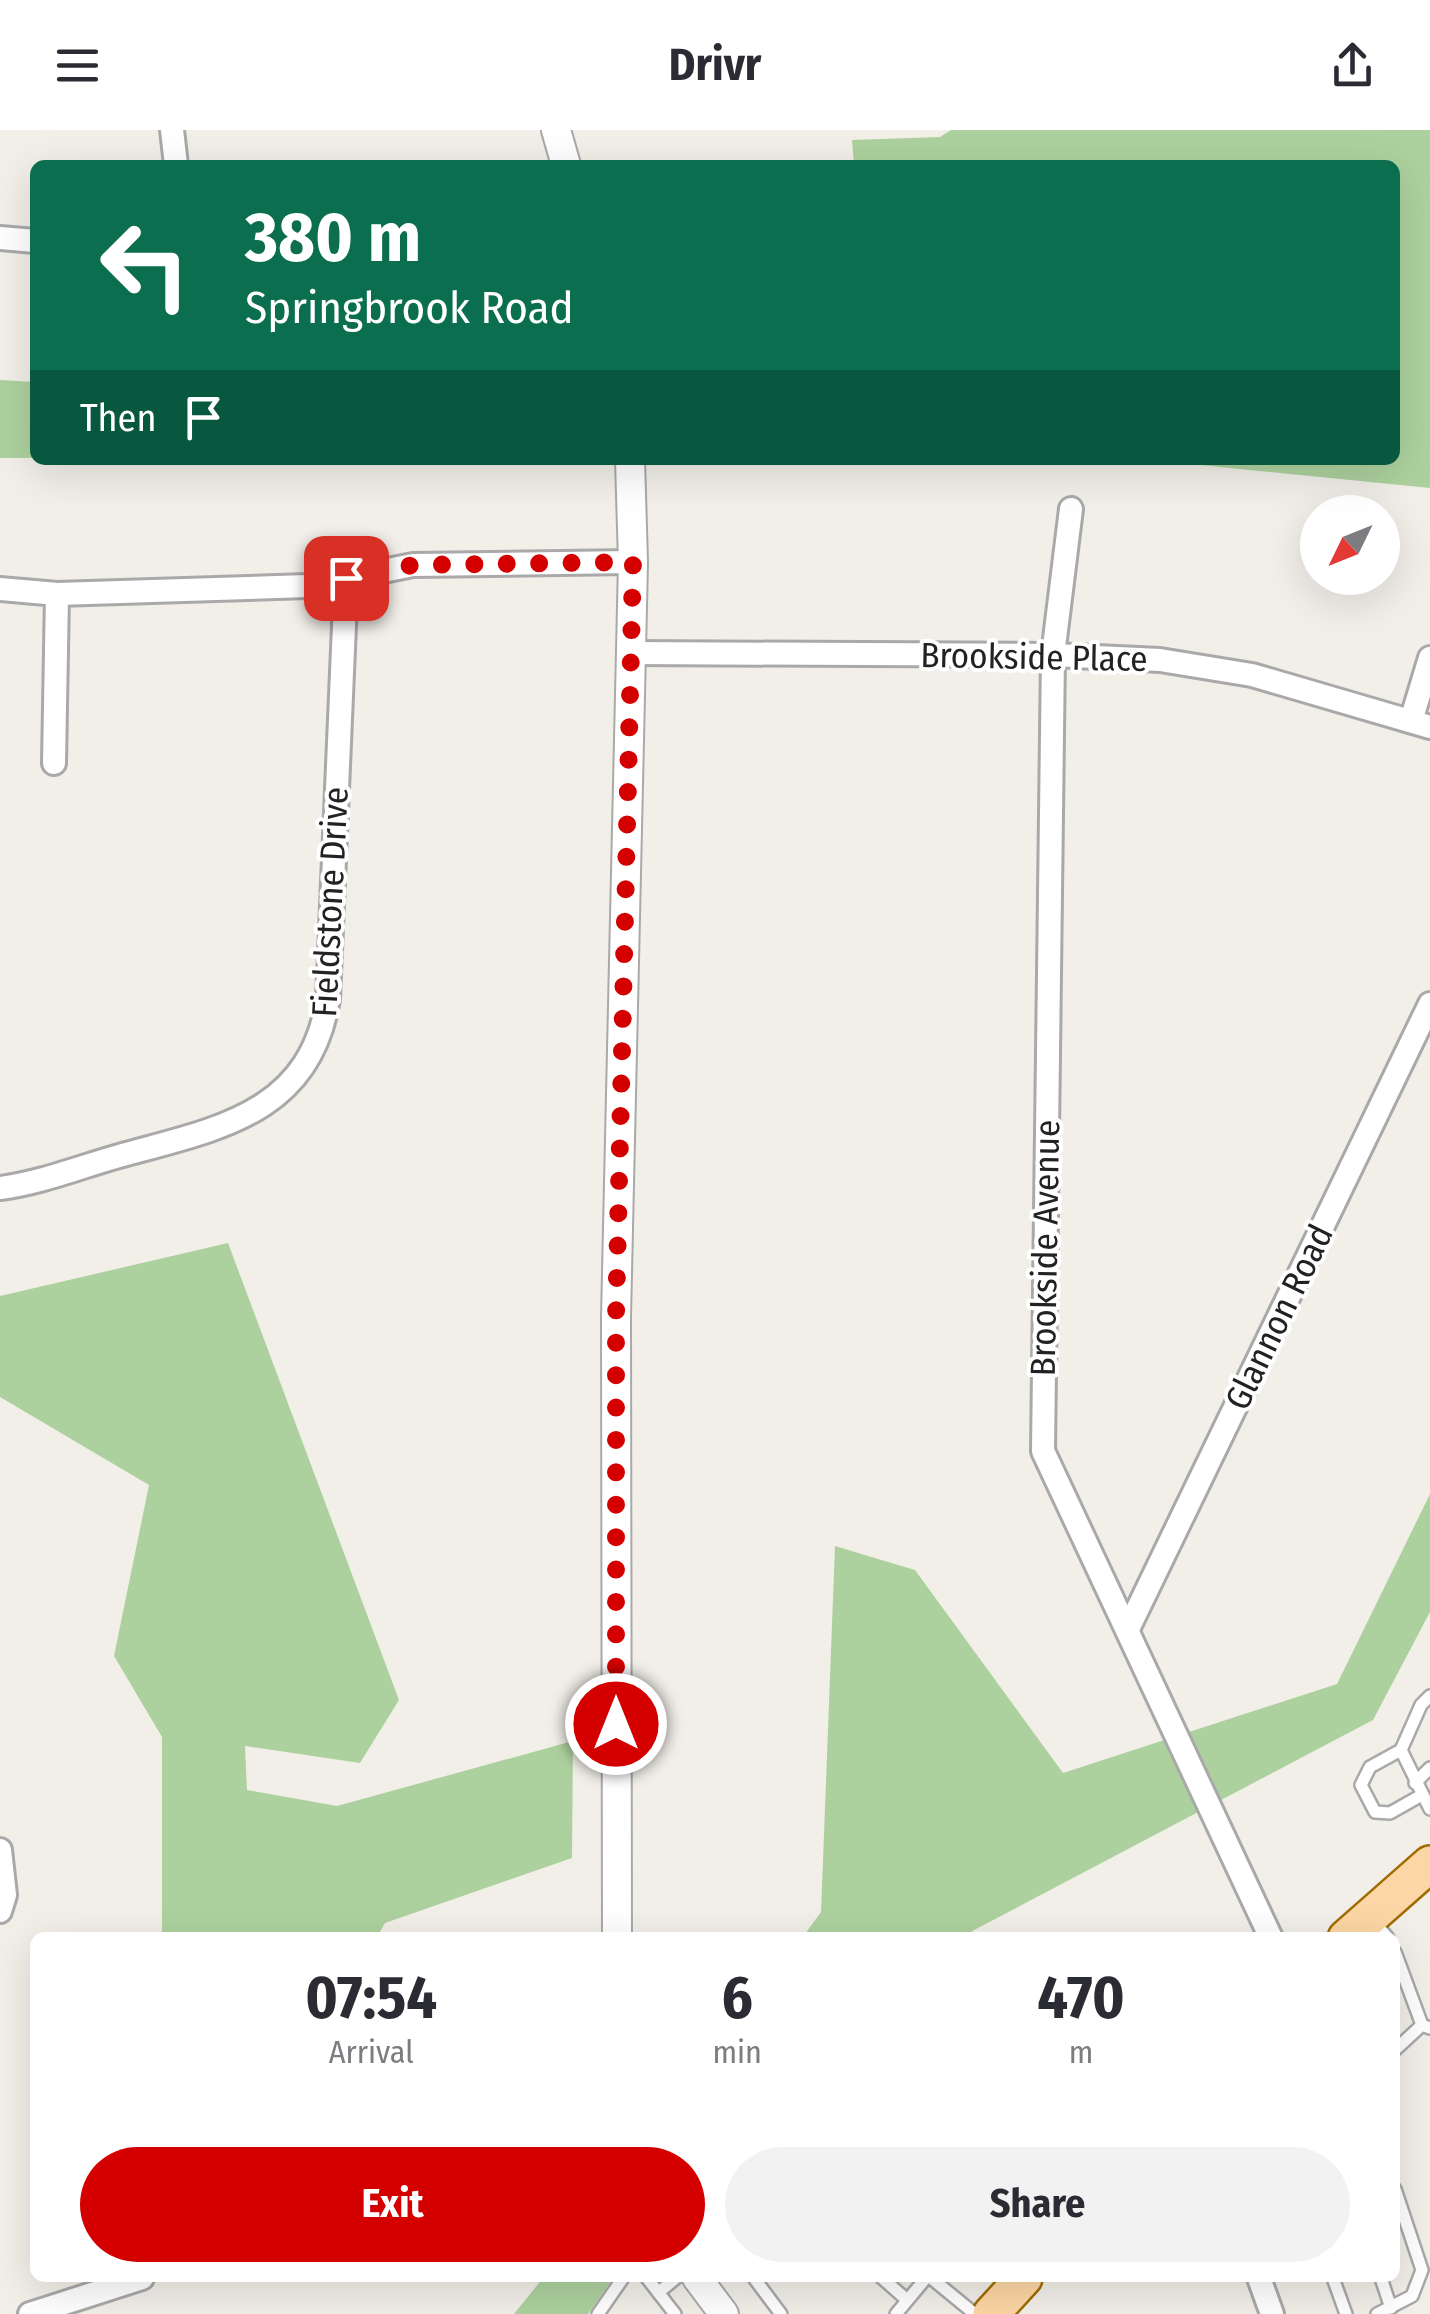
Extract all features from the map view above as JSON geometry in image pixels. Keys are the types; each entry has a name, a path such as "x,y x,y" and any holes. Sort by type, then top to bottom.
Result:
{"main road":[{"path":"1368,1930 1430,1864"}],"street":[{"path":"172,130 175,160"},
{"path":"556,130 565,160"},
{"path":"0,238 30,240"},
{"path":"617,1932 616,1336 633,562 630,465"},
{"name":"Brookside Avenue","path":"1071,510 1053,654 1043,1452 1268,1932"},
{"path":"0,589 58,594 308,586 413,565 633,562"},
{"name":"Fieldstone Drive","path":"0,1188 219,1128 266,1105 298,1075 322,1036 329,980 346,578"},
{"path":"54,763 58,594"},
{"name":"Brookside Place","path":"630,654 1053,654 1160,660 1252,674 1421,724"},
{"path":"1421,724 1430,658"},
{"name":"Glannon Road","path":"1128,1629 1430,1004"},
{"path":"0,1850 5,1895 0,1910"},
{"path":"30,2314 130,2282"},
{"path":"701,2282 723,2313"},
{"path":"1260,2282 1272,2314"}],"lane":[{"path":"1420,1796 1390,1813 1376,1812 1361,1784 1370,1767 1401,1750 1421,1705 1430,1696"},
{"path":"1401,1750 1420,1796 1430,1809"},
{"path":"1415,1783 1430,1768"},
{"path":"1400,1964 1426,2026 1400,2046"},
{"path":"1377,2314 1412,2296 1422,2270 1400,2204"},
{"path":"598,2314 621,2282"},
{"path":"650,2282 675,2314"},
{"path":"658,2292 671,2282"},
{"path":"757,2282 780,2314"},
{"path":"887,2282 907,2300"},
{"path":"896,2314 924,2282"},
{"path":"939,2282 1002,2304"},
{"path":"1334,2282 1346,2314"},
{"path":"1382,2282 1391,2308"}],"green space":[{"path":"951,130 1430,130 1430,488 1201,465 1400,465 1400,160 854,160 852,140 940,137"},
{"path":"0,380 30,382 30,458 0,458"},
{"path":"228,1243 399,1700 360,1763 245,1746 247,1790 337,1806 573,1741 572,1858 385,1923 380,1932 162,1932 162,1737 114,1656 149,1485 0,1397 0,1296"},
{"path":"1430,1494 1430,1612 1373,1720 970,1932 806,1932 821,1912 835,1546 915,1570 1063,1773 1337,1684"},
{"path":"540,2282 610,2282 588,2314 514,2314"}],"route":[{"path":"346,578 413,565 633,562 616,1317 616,1724"}]}
